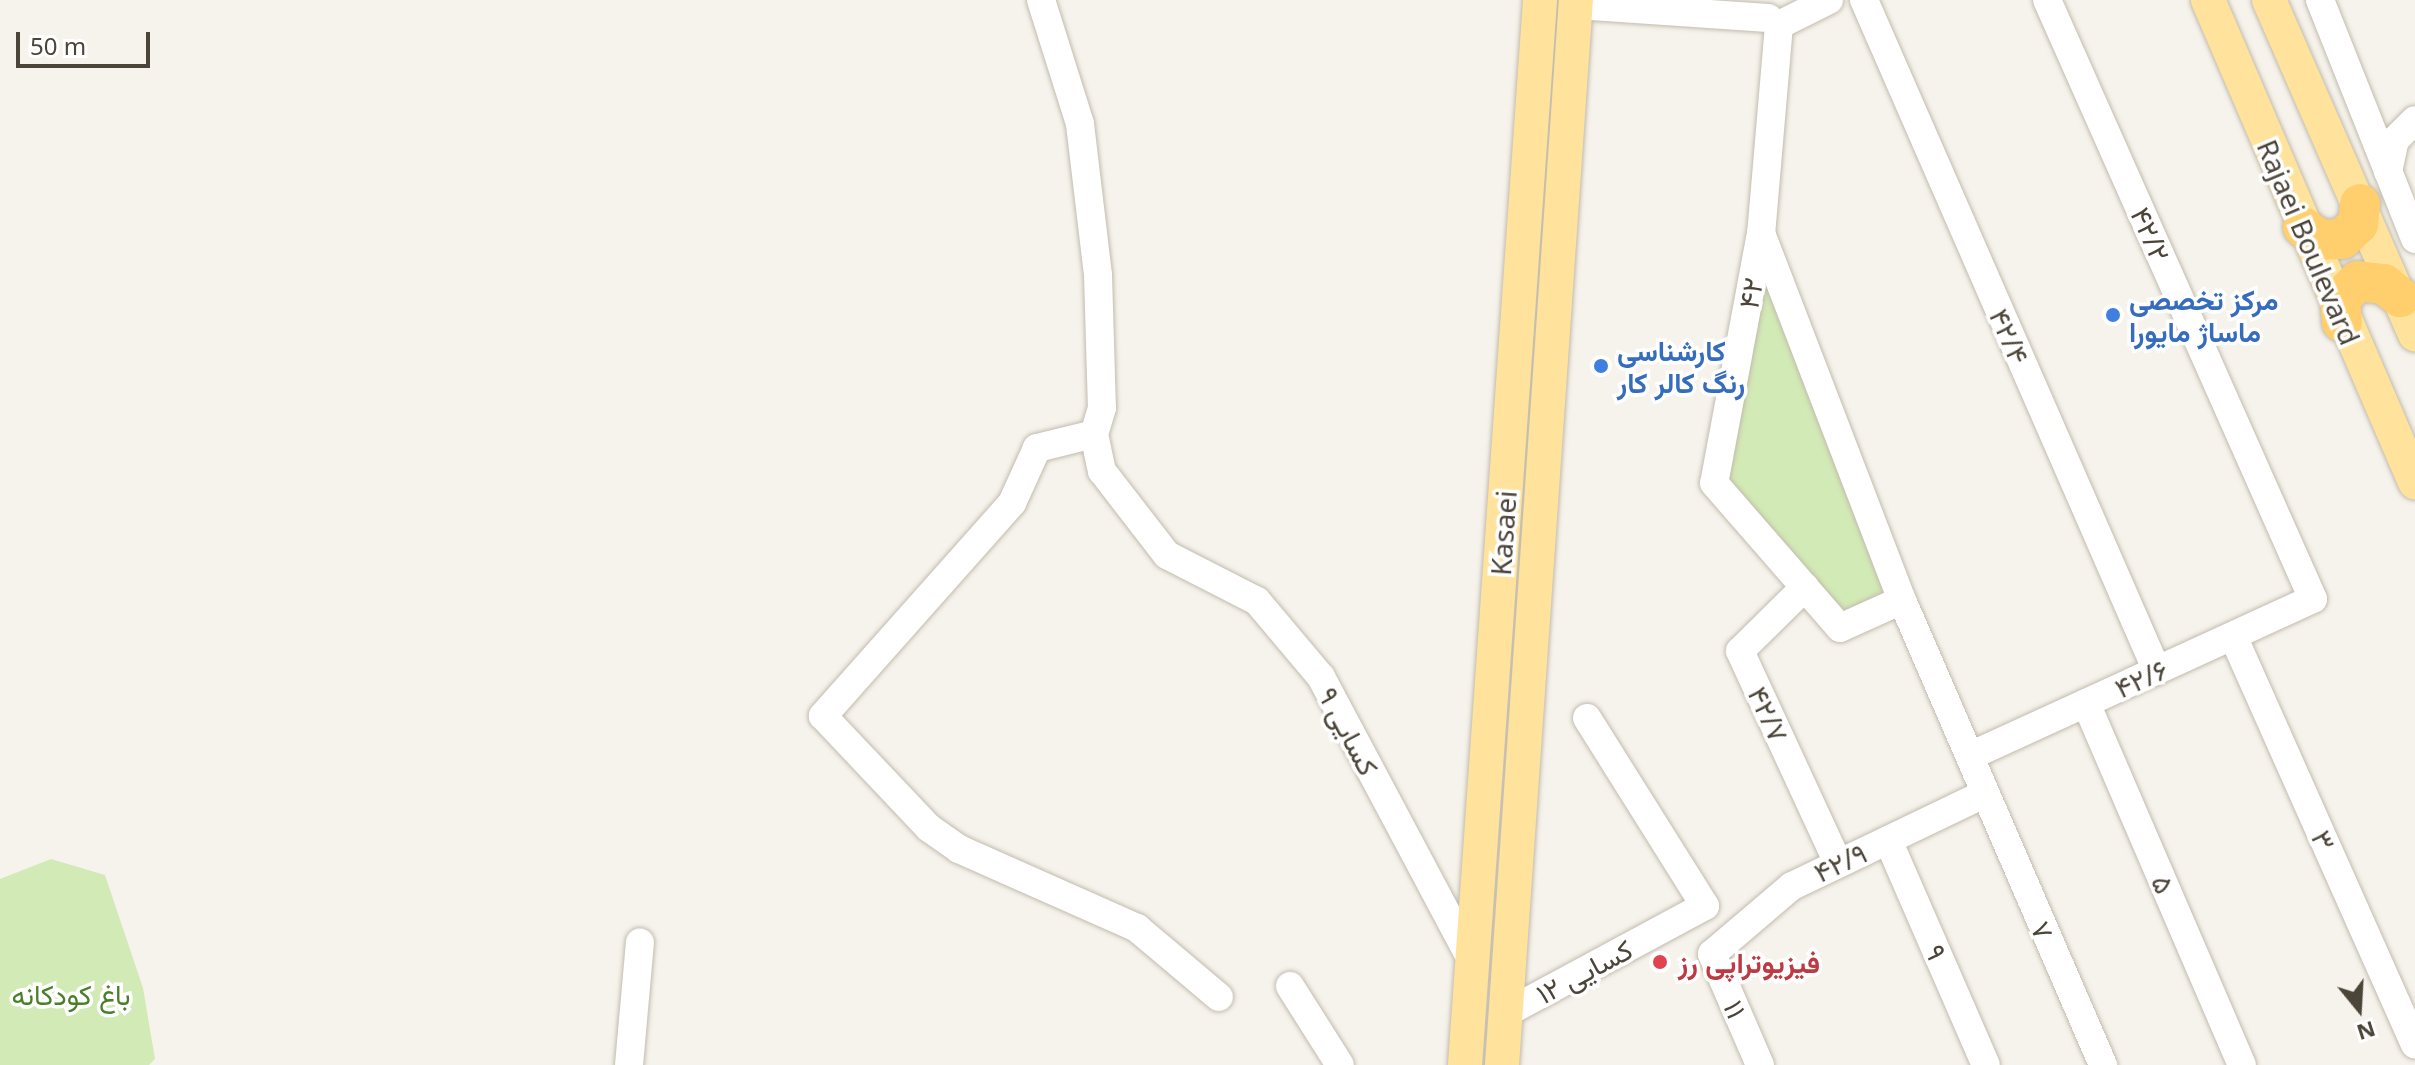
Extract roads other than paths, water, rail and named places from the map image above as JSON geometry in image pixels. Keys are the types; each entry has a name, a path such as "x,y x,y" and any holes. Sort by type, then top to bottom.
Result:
{"highway":[{"path":"2303,227 2320,240 2342,239 2358,224 2360,204"},
{"path":"2342,322 2340,299 2358,281 2384,284 2400,297"}],"main road":[{"name":"Kasaei","path":"1502,1065 1540,0"},
{"name":"Rajaei Boulevard","path":"2208,0 2342,322 2415,482"},
{"path":"2269,0 2415,334"},
{"name":"Kasaei","path":"1465,1065 1472,961 1528,398 1576,2"}],"street":[{"path":"1041,0 1080,124 1098,275 1102,408 1094,434 1037,448 1012,503 823,716 929,828 959,849 1137,928 1219,997"},
{"path":"1576,2 1770,14 1829,0"},
{"name":"۴۲/۴","path":"1864,0 2157,671"},
{"name":"۴۲/۲","path":"2047,0 2313,599"},
{"path":"2320,0 2415,239"},
{"path":"1761,233 1770,14"},
{"path":"2363,111 2393,124 2415,120"},
{"path":"2388,172 2395,140 2415,120"},
{"name":"۴۲","path":"1761,233 1714,483 1840,628 1902,600"},
{"name":"۴۲","path":"1761,233 1902,600 1984,794"},
{"name":"۹ کسایی","path":"1094,434 1102,471 1167,555 1257,601 1321,677 1472,961"},
{"name":"۴۲/۷","path":"1805,587 1740,651 1837,861"},
{"name":"۴۲/۶","path":"1970,756 2313,599"},
{"name":"۳","path":"2233,636 2415,1044"},
{"name":"۵","path":"2086,703 2242,1065"},
{"name":"۱۲ کسایی","path":"1506,1013 1705,906 1587,718"},
{"name":"۴۲/۹","path":"1712,954 1792,886 1837,861 1984,794"},
{"name":"۷","path":"1984,794 2103,1065"},
{"name":"۹","path":"1888,840 1986,1065"},
{"path":"629,1065 640,942"},
{"name":"۱۱","path":"1712,954 1760,1065"},
{"path":"1290,986 1340,1065"}],"place":[{"name":"مرکز تخصصی ماساژ مایورا","path":"2113,315"},
{"name":"کارشناسی رنگ کالر کار","path":"1601,366"},
{"name":"فیزیوتراپی رز","path":"1660,962"}],"park label":[{"name":"باغ کودکانه","path":"71,994"}]}
